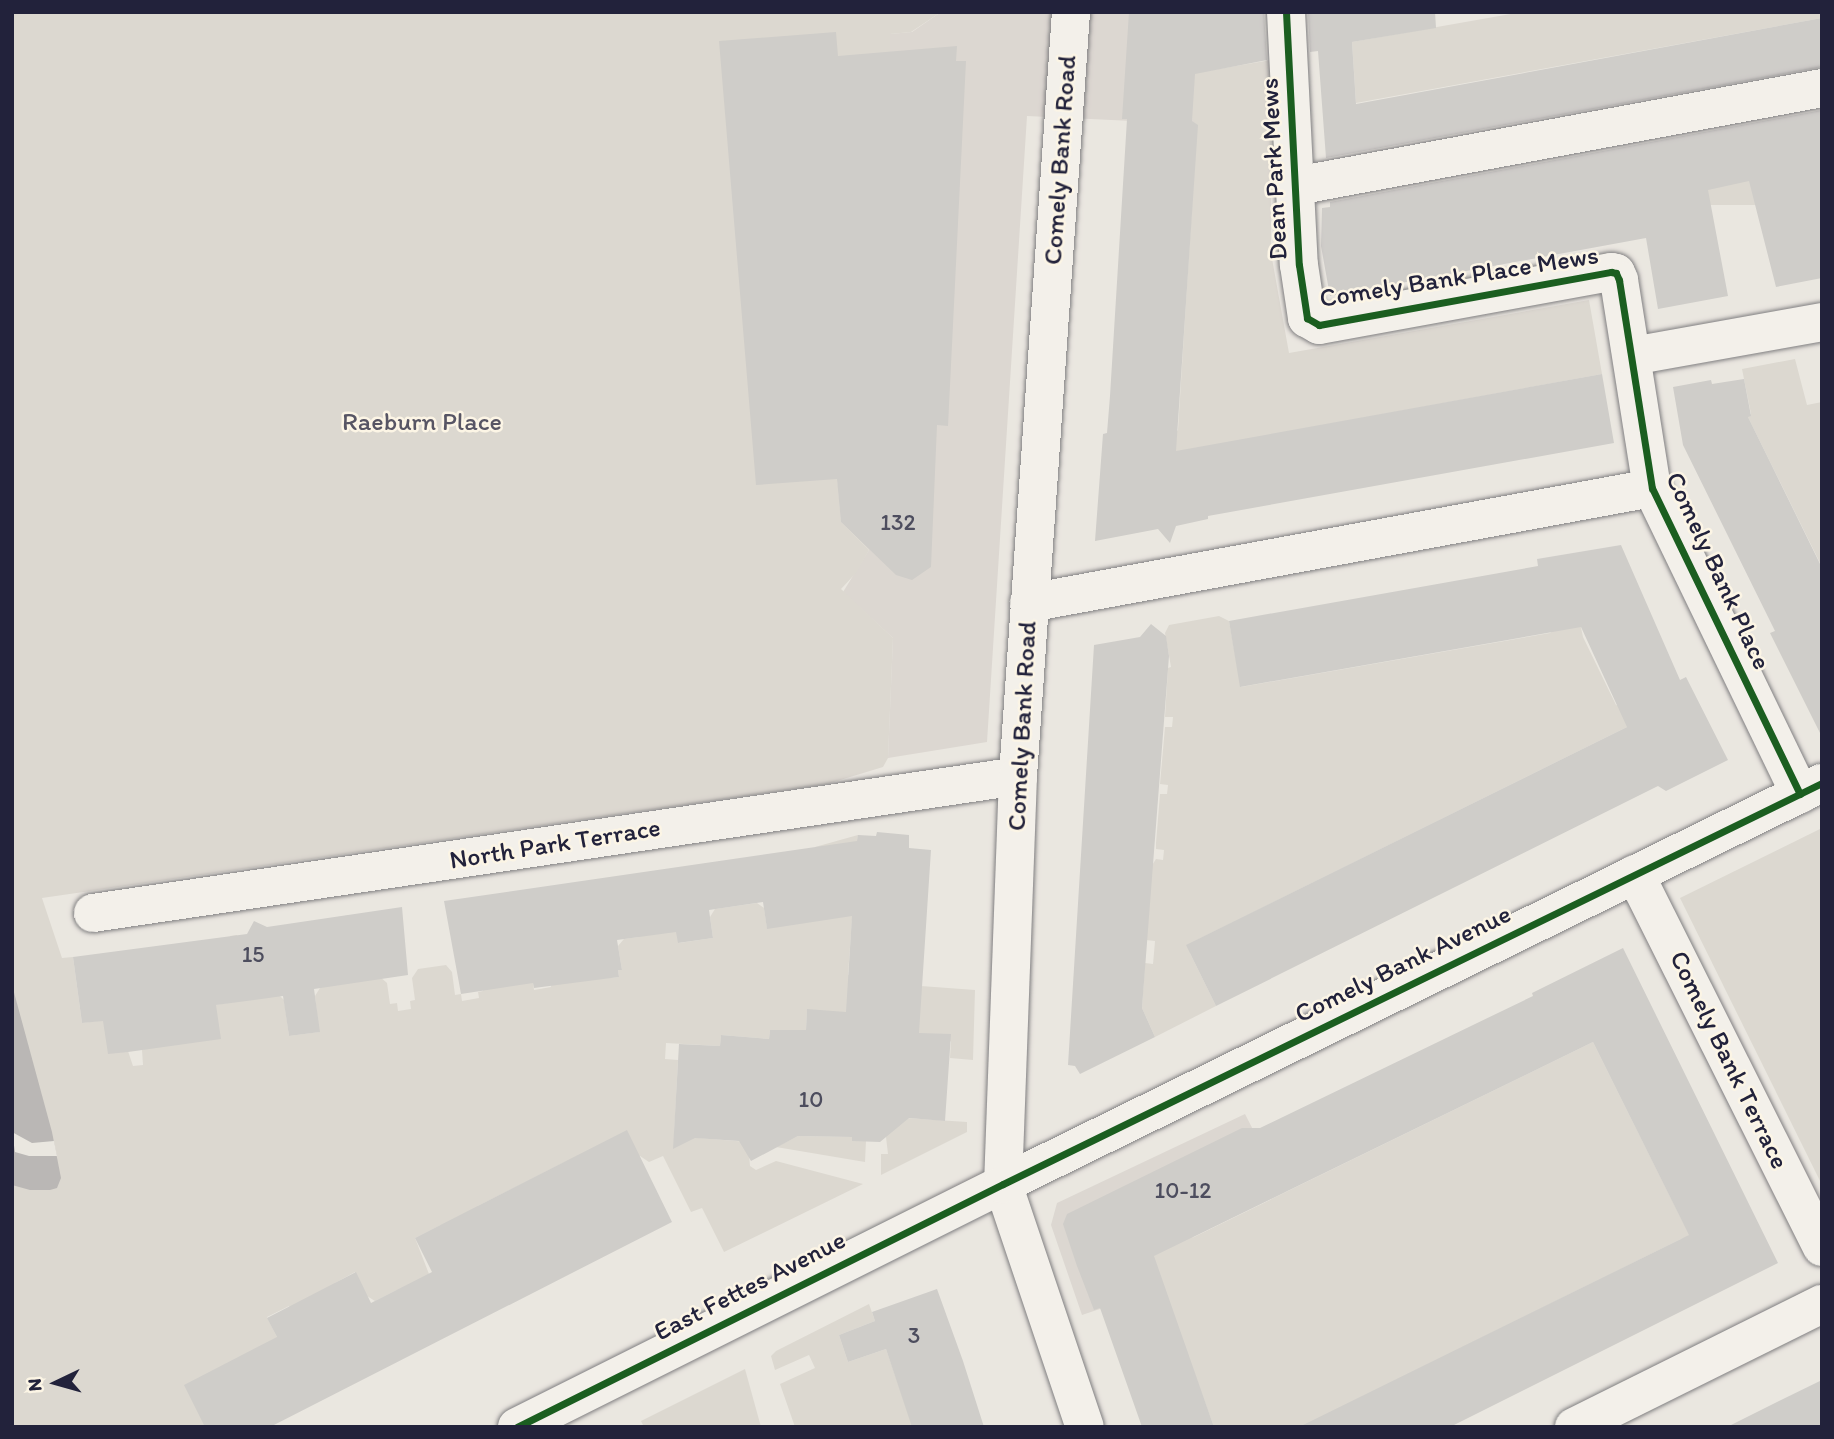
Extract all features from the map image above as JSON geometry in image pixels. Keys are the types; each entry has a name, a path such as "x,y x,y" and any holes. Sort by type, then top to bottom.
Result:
{"street":[{"name":"Comely Bank Road","path":"1071,12 1017,776 1003,1184 1085,1427"},
{"name":"Dean Park Mews","path":"1286,12 1299,265 1307,318 1311,322"},
{"name":"Dean Park Mews","path":"1296,186 1822,88"},
{"name":"Comely Bank Place Mews","path":"1311,322 1319,325 1611,272 1615,274"},
{"name":"Comely Bank Place","path":"1615,274 1632,356 1652,488 1811,789"},
{"path":"1632,356 1822,322"},
{"name":"Comely Bank Place","path":"1029,603 1652,488"},
{"name":"North Park Terrace","path":"93,913 1017,776"},
{"name":"Comely Bank Avenue","path":"1003,1184 1811,789"},
{"name":"Comely Bank Terrace","path":"1635,874 1822,1247"},
{"name":"East Fettes Avenue","path":"517,1427 1003,1184"},
{"path":"1574,1427 1822,1304"}],"shaded area":[{"path":"941,12 1196,12 1196,124 1027,116 987,742 888,758 893,638 843,592 869,550 841,522 802,59 890,51 890,34 912,32"},
{"path":"12,985 52,1132 61,1178 57,1188 50,1190 30,1190 12,1185"},
{"path":"1245,1114 1285,1192 1193,1237 1165,1287 1082,1315 1051,1225 1057,1203"}],"green space":[{"name":"Raeburn Place","path":"12,12 941,12 911,32 890,34 890,52 802,59 841,522 869,550 856,573 841,589 893,638 888,758 883,767 827,784 42,898 62,958 73,957 82,1023 105,1020 128,1051 133,1066 143,1065 142,1050 215,1005 239,1001 230,936 237,935 240,956 284,1000 289,1036 319,1032 315,996 320,988 333,918 350,915 359,977 378,975 387,983 390,1004 397,1003 398,1011 411,1009 410,1001 415,1000 412,978 418,969 446,965 452,972 455,995 461,994 462,1001 479,998 478,992 483,991 480,968 533,983 534,990 551,987 550,980 619,977 618,970 622,970 618,946 624,939 639,937 630,874 675,922 679,943 713,938 710,917 715,909 757,903 764,908 767,928 822,893 815,847 858,835 848,975 921,986 975,990 973,1060 950,1058 951,1042 945,1034 929,1040 807,1010 806,1030 770,1030 769,1039 721,1035 720,1046 666,1043 665,1059 678,1060 674,1136 748,1142 750,1166 756,1170 776,1161 863,1184 724,1252 702,1208 691,1212 663,1156 649,1162 640,1156 565,1162 478,1206 491,1232 450,1242 441,1225 415,1238 429,1274 407,1309 397,1290 375,1301 367,1296 355,1272 335,1283 347,1306 301,1329 289,1306 267,1317 278,1339 205,1427 12,1427"},
{"path":"1522,12 1822,12 1822,18 1356,103 1352,42"},
{"path":"1271,60 1271,253 1289,353 1589,300 1602,374 1171,453 1172,437 1178,430 1197,126 1192,118 1195,73"},
{"path":"1633,152 1822,152 1822,205 1633,205"},
{"path":"1795,359 1807,405 1822,402 1822,567 1747,415 1751,414 1742,369"},
{"path":"1578,614 1583,637 1616,705 1625,707 1633,724 1195,941 1190,953 1216,1006 1155,1037 1142,1008 1145,963 1153,964 1155,941 1146,940 1151,867 1156,859 1163,860 1164,850 1156,849 1156,843 1160,794 1167,794 1168,785 1160,784 1165,727 1172,727 1173,717 1165,717 1168,668 1171,667 1165,633 1169,625 1219,616 1229,621 1241,687 1550,633"},
{"path":"1822,828 1822,1185 1680,898"},
{"path":"1593,1042 1684,1224 1694,1236 1681,1239 1301,1427 1214,1427 1151,1254 1194,1237"},
{"path":"891,1117 967,1122 967,1132 881,1175 881,1154 888,1154 886,1137"},
{"path":"798,1136 852,1137 866,1141 865,1162 776,1147"},
{"path":"869,1304 875,1321 839,1335 848,1362 886,1349 913,1427 795,1427 780,1384 815,1368 809,1355 775,1370 771,1356"},
{"path":"745,1369 761,1427 644,1427 641,1421"}],"pier":[{"path":"12,1132 32,1143 54,1141 57,1156 29,1156 15,1152"}],"building":[{"path":"1129,12 1264,12 1267,60 1195,74 1192,121 1198,125 1176,451 1602,374 1614,443 1208,516 1208,519 1176,526 1170,543 1158,529 1095,541 1103,434 1107,433 1110,396 1127,119 1122,119"},
{"path":"1308,12 1435,12 1436,28 1352,42 1356,104 1822,18 1822,67 1326,158 1318,51 1310,52"},
{"path":"836,32 838,56 957,46 956,61 966,61 948,426 937,425 931,567 912,580 896,575 841,522 837,479 756,485 719,41"},
{"path":"1822,110 1822,278 1776,287 1749,181 1708,190 1728,296 1658,309 1646,238 1330,296 1321,246 1322,208 1330,207 1330,202"},
{"path":"1744,379 1751,416 1748,417 1822,568 1822,737 1770,633 1775,631 1683,445 1673,387 1711,380 1712,384"},
{"path":"1621,545 1680,680 1686,677 1728,760 1666,791 1658,786 1216,1006 1186,945 1627,727 1581,627 1240,687 1229,621 1538,566 1537,559"},
{"path":"1151,624 1166,636 1169,656 1142,1008 1155,1037 1080,1074 1075,1066 1068,1065 1094,645 1140,637"},
{"path":"877,832 909,835 909,848 931,850 919,1033 951,1034 945,1121 909,1118 880,1142 852,1141 852,1137 798,1136 751,1161 739,1141 695,1138 673,1149 679,1044 720,1046 721,1035 769,1039 770,1030 806,1030 807,1009 846,1012 852,916 767,929 763,902 709,910 713,938 678,943 676,932 617,940 622,970 618,970 619,977 534,988 533,983 461,994 444,901 857,841 858,835 876,836"},
{"path":"402,907 408,975 314,989 320,1032 289,1036 283,996 216,1005 221,1039 128,1052 108,1054 103,1021 82,1023 73,957 247,934 254,921 267,927"},
{"path":"1623,948 1778,1263 1450,1427 1299,1427 1689,1235 1593,1042 1154,1256 1214,1427 1142,1427 1100,1308 1094,1310 1077,1266 1063,1224 1067,1214 1242,1128 1260,1128 1533,996 1532,993"},
{"path":"627,1130 672,1222 270,1427 205,1427 184,1385 277,1337 267,1318 356,1272 371,1303 432,1272 415,1238"},
{"path":"937,1289 984,1427 912,1427 886,1349 848,1362 839,1335 875,1321 872,1312"},
{"path":"1822,1380 1822,1427 1727,1427 1779,1401"}],"cycle path":[{"path":"1286,12 1299,265 1307,318 1319,325 1616,273 1652,488 1800,794"},
{"path":"517,1427 1003,1184 1822,783"}]}
